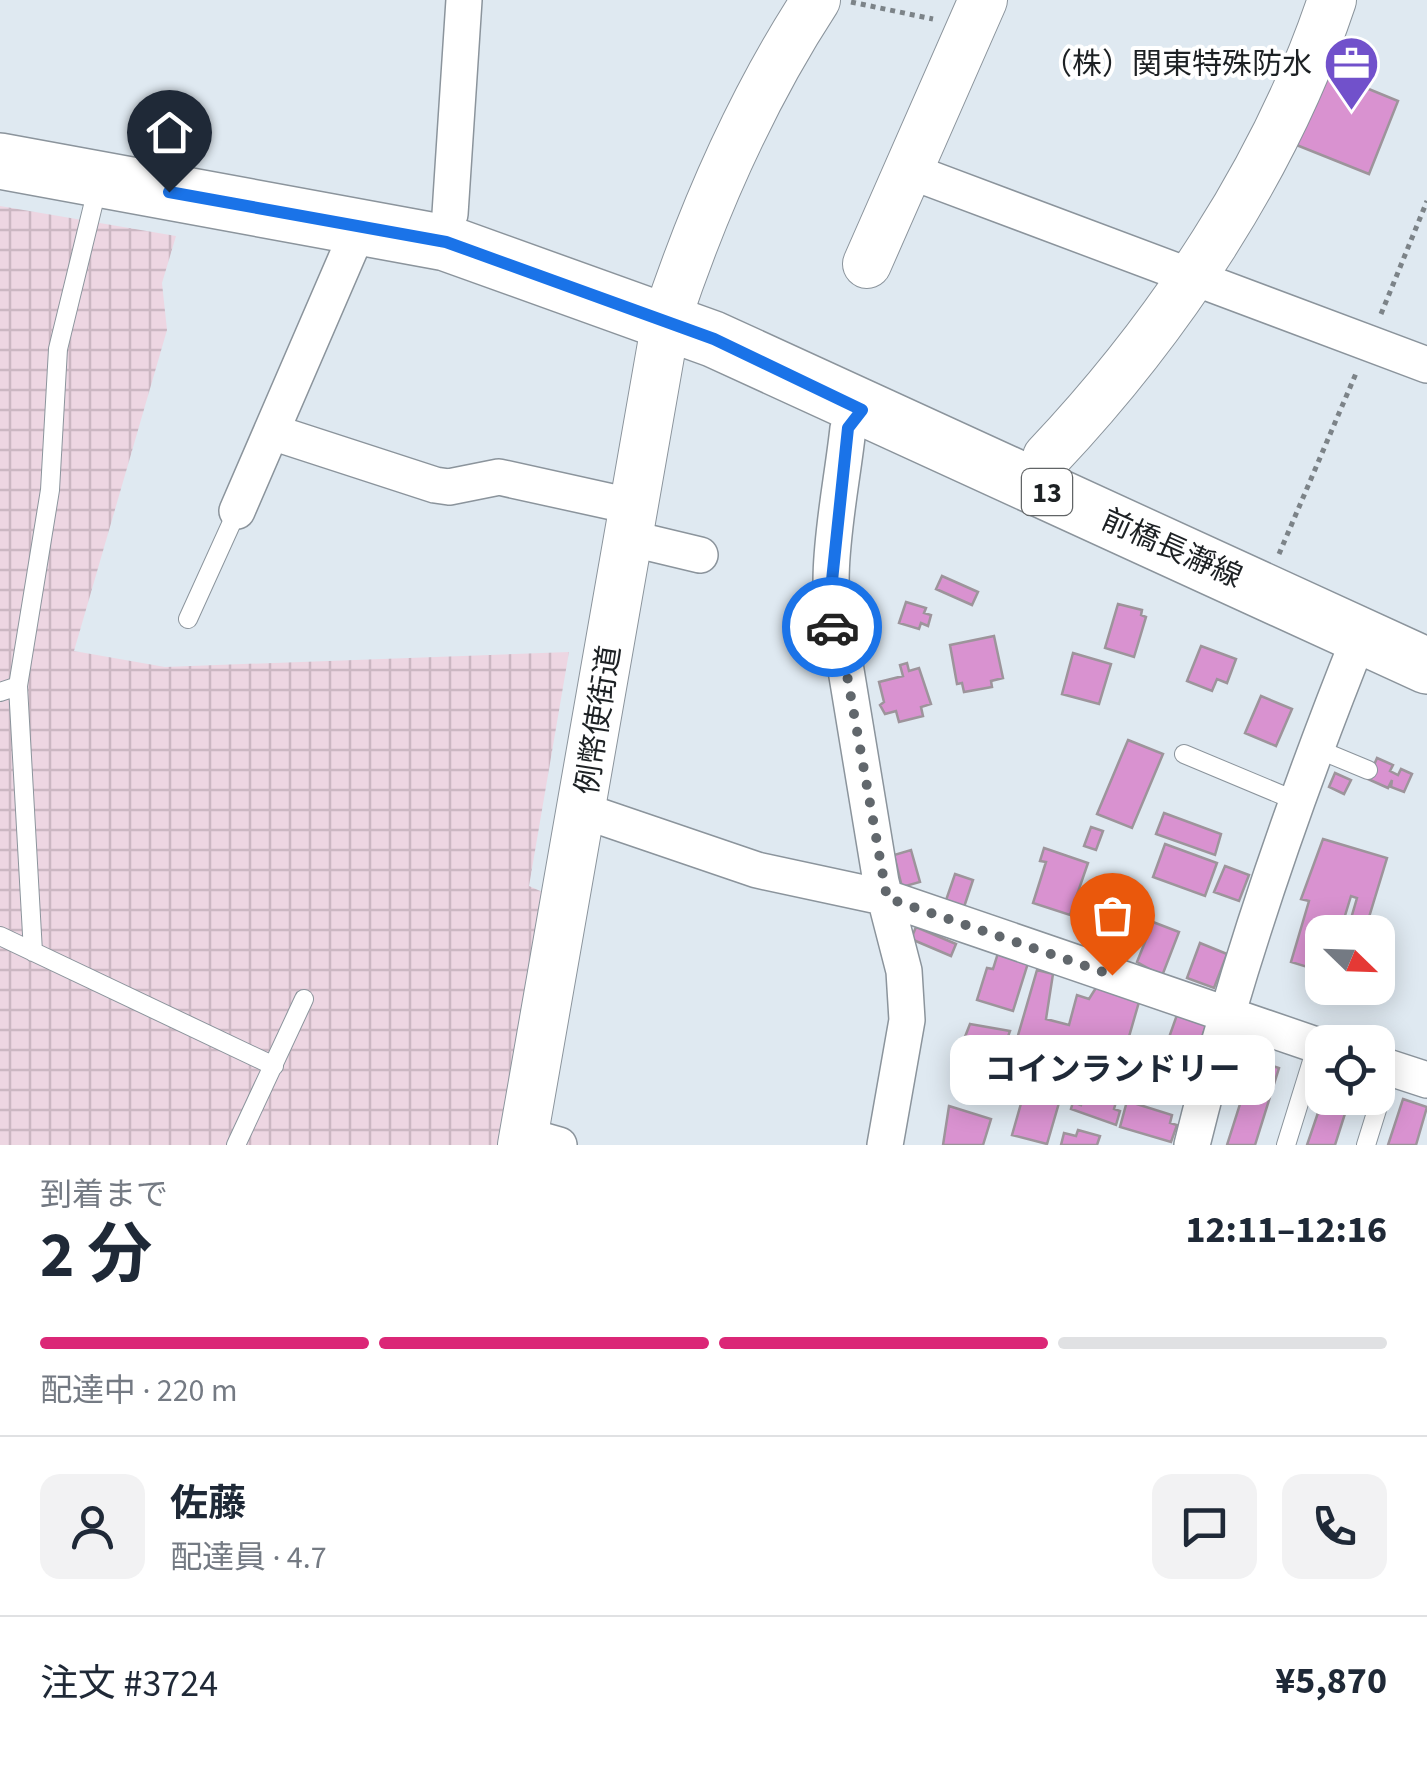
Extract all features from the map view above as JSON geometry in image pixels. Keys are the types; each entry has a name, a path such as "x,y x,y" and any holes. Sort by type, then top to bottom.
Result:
{"main road":[{"name":"前橋長瀞線","path":"0,124 253,169 498,226 671,308 862,410 1427,666"},
{"name":"前橋長瀞線","path":"0,161 446,242 671,308 1047,457 1427,628"}],"street":[{"path":"450,214 464,0"},
{"name":"例幣使街道","path":"535,1142 588,767 671,308 746,126 816,0"},
{"path":"1047,457 1136,352 1192,274 1272,139 1332,0"},
{"path":"867,264 976,13"},
{"path":"908,170 1427,365"},
{"path":"237,511 361,224"},
{"path":"862,410 848,428 831,590 832,632 845,664 904,971 907,1020 884,1145"},
{"path":"272,432 435,485 448,487 499,477 632,522 700,555"},
{"path":"1192,1145 1224,1014 1294,800 1360,636"},
{"path":"584,811 757,870 887,898 1305,1041"},
{"path":"1395,1070 1427,1080"}],"lane":[{"path":"33,952 9,689 54,456 53,379 58,349 99,180"},
{"path":"188,618 237,511"},
{"path":"1315,748 1368,770"},
{"path":"1184,754 1294,800"},
{"path":"0,936 274,1066"},
{"path":"236,1145 304,999"},
{"path":"1286,1145 1305,1090"},
{"path":"1366,1145 1373,1115"}],"path":[{"path":"838,0 976,13"},
{"path":"1276,561 1427,201"}],"shaded area":[{"path":"0,206 176,236 162,283 167,330 74,651 165,667 569,652 529,886 547,894 500,1145 0,1145"}],"building":[{"name":"（株）関東特殊防水","path":"1320,69 1398,101 1369,174 1289,142"},
{"path":"942,576 978,592 972,605 936,589"},
{"path":"906,602 926,608 924,613 931,615 928,626 921,623 919,629 899,623"},
{"path":"1118,604 1142,610 1141,615 1146,617 1134,657 1105,648"},
{"path":"994,636 1003,678 991,681 992,687 964,692 962,683 957,684 950,645"},
{"path":"1201,646 1236,659 1227,683 1217,679 1212,691 1187,681"},
{"path":"1073,653 1111,664 1099,704 1062,694"},
{"path":"907,663 909,671 919,668 931,704 921,707 923,716 899,722 896,711 885,714 880,705 884,702 879,682 903,676 900,665"},
{"path":"1261,696 1292,709 1276,746 1245,733"},
{"path":"1128,740 1163,754 1132,828 1097,814"},
{"path":"1377,758 1393,765 1390,771 1398,775 1401,769 1412,774 1404,792 1391,787 1392,780 1388,788 1368,779"},
{"path":"1335,773 1351,780 1344,794 1329,787"},
{"path":"1164,813 1221,834 1215,855 1156,834"},
{"path":"1091,827 1103,831 1096,850 1084,846"},
{"path":"1323,839 1387,858 1370,915 1352,915 1357,898 1351,896 1345,915 1305,915 1305,966 1291,962 1309,901 1301,899"},
{"path":"1165,844 1217,863 1205,896 1153,877"},
{"path":"1044,848 1088,863 1070,915 1033,903 1046,862 1040,861"},
{"path":"911,850 920,882 902,887 894,855"},
{"path":"1225,866 1249,875 1239,901 1214,892"},
{"path":"955,874 973,880 962,913 944,906"},
{"path":"1097,887 1107,891 1099,915 1088,911"},
{"path":"1153,922 1179,932 1162,976 1137,962"},
{"path":"916,927 956,944 951,956 911,939"},
{"path":"1200,943 1227,954 1214,988 1187,978"},
{"path":"998,953 1028,963 1013,1011 977,1000 987,968 993,969"},
{"path":"1037,970 1053,974 1046,1019 1069,1025 1077,995 1089,999 1099,983 1141,995 1113,1092 1010,1063"},
{"path":"1178,1012 1207,1023 1195,1056 1166,1046"},
{"path":"970,1024 1010,1031 1000,1060 961,1047"},
{"path":"1159,1051 1195,1063 1184,1096 1148,1084"},
{"path":"1254,1060 1279,1068 1255,1145 1227,1145"},
{"path":"982,1064 1014,1073 1007,1095 976,1087"},
{"path":"1028,1079 1063,1089 1047,1144 1012,1135"},
{"path":"1085,1093 1116,1102 1114,1109 1120,1111 1116,1125 1071,1109 1073,1102 1081,1105"},
{"path":"1403,1099 1427,1107 1416,1145 1388,1145"},
{"path":"1127,1101 1172,1115 1170,1123 1177,1125 1171,1142 1120,1127"},
{"path":"949,1106 991,1119 983,1145 943,1145"},
{"path":"1317,1115 1345,1115 1335,1145 1307,1145"},
{"path":"1078,1130 1100,1136 1097,1145 1061,1145 1064,1133 1076,1136"}],"way so far":[{"path":"832,627 845,664 881,882 887,898 1112,975"}],"place":[{"name":"（株）関東特殊防水","path":"1351,113"},
{"name":"コインランドリー","path":"1112,975"}],"route":[{"path":"169,192 446,242 714,339 862,410 848,428 831,590 832,627"}]}
